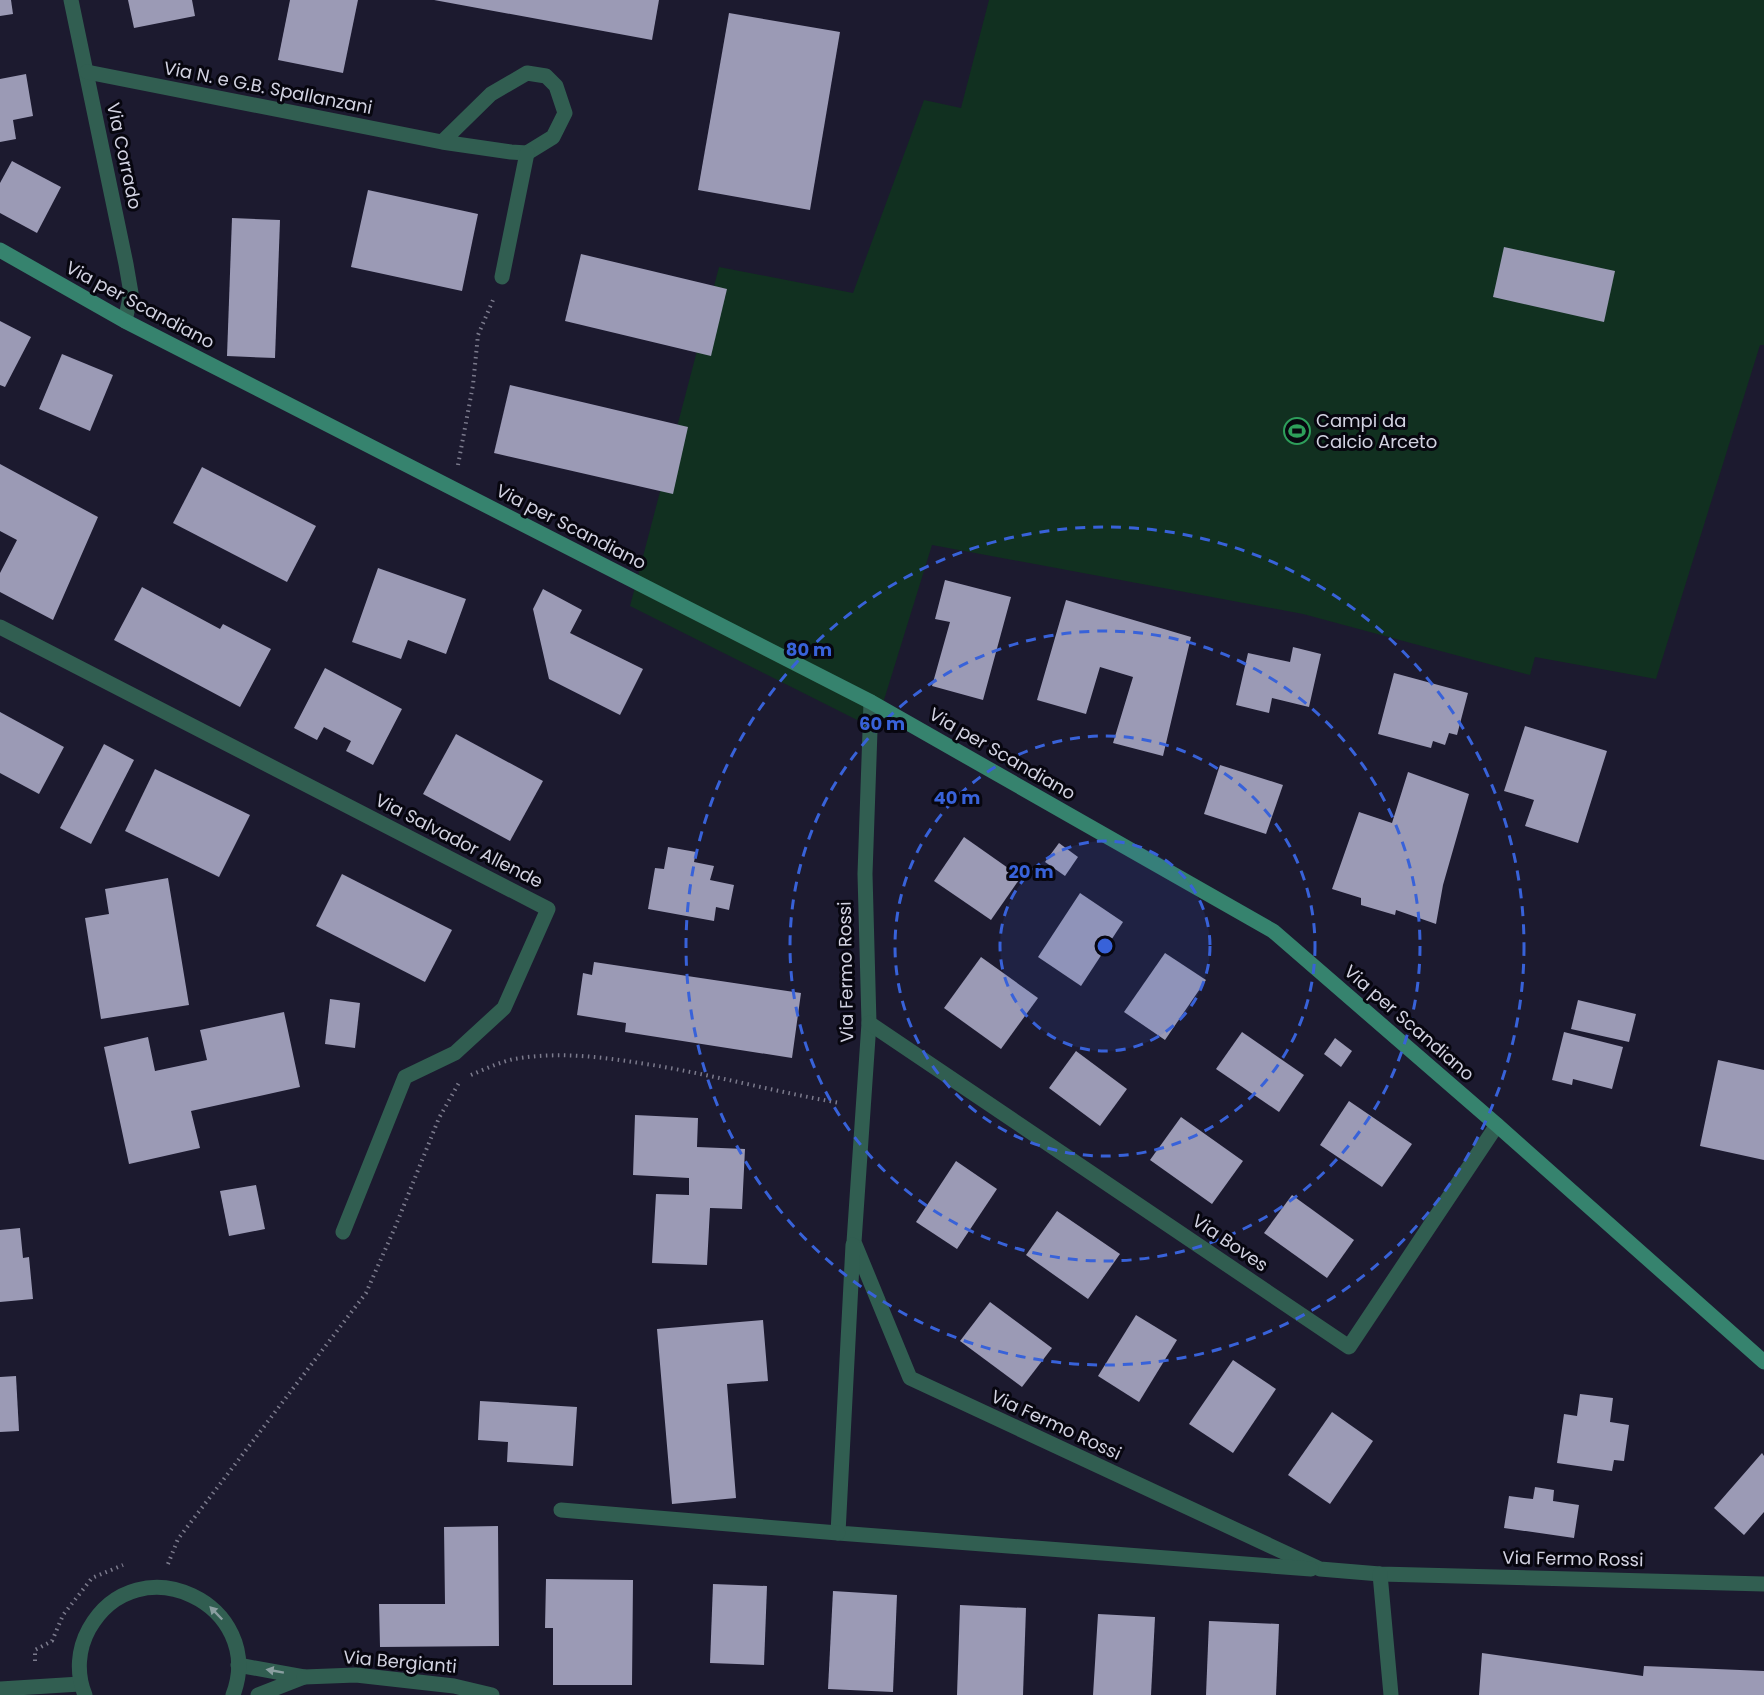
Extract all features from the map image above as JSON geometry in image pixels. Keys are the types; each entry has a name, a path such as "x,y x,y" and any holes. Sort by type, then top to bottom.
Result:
{"street":[{"name":"Via Corrado","path":"71,0 131,293 125,321"},
{"name":"Via N. e G.B. Spallanzani","path":"87,72 442,142 527,153"},
{"path":"442,142 490,94 527,73 546,76 556,87 565,113 553,137 527,153 502,277"},
{"name":"Via per Scandiano","path":"0,250 125,321 871,702 1273,931 1497,1125 1764,1362"},
{"name":"Via Salvador Allende","path":"0,627 548,909 504,1008 454,1053 405,1077 343,1232"},
{"name":"Via Fermo Rossi","path":"838,1533 869,1023 865,874 871,702"},
{"name":"Via Boves","path":"869,1023 1349,1347 1497,1125"},
{"name":"Via Fermo Rossi","path":"854,1242 910,1378 1320,1569"},
{"name":"Via Fermo Rossi","path":"561,1510 1380,1574 1764,1584"},
{"path":"1380,1574 1391,1695"},
{"path":"0,1689 83,1690 79,1660 85,1637 96,1617 114,1600 135,1590 159,1587 183,1591 205,1602 222,1619 234,1641 238,1665 236,1685 232,1695"},
{"name":"Via Bergianti","path":"238,1665 304,1677 356,1675 454,1686 492,1695"},
{"name":"Via Bergianti","path":"258,1695 304,1677"}],"path":[{"path":"453,489 466,424 478,335 502,277"},
{"path":"469,1075 514,1059 559,1055 592,1056 675,1068 863,1107"},
{"path":"159,1587 178,1539 366,1293 439,1118 460,1079"}],"green space":[{"path":"989,0 1764,0 1764,345 1760,345 1656,679 1535,657 1530,675 1303,614 932,545 875,729 630,606 719,267 853,293 924,100 961,108"}],"building":[{"path":"0,0 11,0 13,14 0,16"},
{"path":"128,0 192,0 195,16 134,28"},
{"path":"290,0 358,0 343,73 278,60"},
{"path":"434,0 659,0 652,40"},
{"path":"729,13 840,32 810,210 698,190"},
{"path":"26,74 33,116 13,120 16,139 0,142 0,79"},
{"path":"12,161 61,187 37,233 0,213 0,183"},
{"path":"368,190 478,214 462,291 351,267"},
{"path":"232,218 280,220 275,358 227,356"},
{"path":"1504,247 1615,271 1604,322 1493,297"},
{"path":"581,254 727,289 711,356 565,321"},
{"path":"0,321 31,337 5,387 0,385"},
{"path":"62,354 113,375 90,431 39,409"},
{"path":"510,385 688,427 673,494 494,453"},
{"path":"0,464 98,517 53,620 0,592 0,573 17,540 0,531"},
{"path":"202,467 316,526 287,582 173,523"},
{"path":"378,568 466,599 446,654 408,640 401,659 352,642"},
{"path":"945,580 1011,597 983,700 932,686 950,622 935,619"},
{"path":"142,587 220,629 223,624 271,649 240,707 114,640"},
{"path":"543,589 582,610 570,633 643,669 620,715 549,679 533,609"},
{"path":"1066,600 1191,637 1163,756 1113,743 1133,677 1100,667 1086,714 1037,700"},
{"path":"1293,647 1321,654 1309,707 1272,698 1269,713 1236,705 1248,653 1290,662"},
{"path":"325,668 402,709 373,765 346,751 351,741 324,727 317,740 294,728"},
{"path":"1394,673 1468,693 1457,735 1449,733 1445,745 1433,741 1431,748 1378,734"},
{"path":"0,712 64,747 39,794 0,773"},
{"path":"1525,726 1607,751 1578,843 1525,826 1534,800 1504,791"},
{"path":"456,734 543,781 510,841 423,794"},
{"path":"104,744 134,760 91,844 60,828"},
{"path":"1220,765 1283,785 1266,834 1204,814"},
{"path":"155,769 250,815 219,877 125,831"},
{"path":"1408,772 1469,794 1443,885 1436,924 1396,910 1395,915 1361,905 1361,898 1332,889 1359,812 1392,823"},
{"path":"964,837 1021,877 991,920 934,881"},
{"path":"1059,843 1078,857 1065,876 1045,862"},
{"path":"668,847 696,852 694,862 714,866 710,880 734,885 729,910 716,907 714,921 648,909 655,868 664,869"},
{"path":"342,874 452,930 425,982 316,926"},
{"path":"168,878 189,1005 101,1019 85,918 109,914 105,889"},
{"path":"1080,893 1123,922 1081,986 1038,957"},
{"path":"1165,953 1206,980 1165,1040 1124,1012"},
{"path":"981,957 1038,998 1001,1049 944,1008"},
{"path":"594,962 801,993 792,1058 625,1032 626,1023 577,1015 583,973 592,975"},
{"path":"330,999 360,1003 355,1048 325,1044"},
{"path":"1578,1000 1636,1014 1629,1042 1571,1029"},
{"path":"284,1012 300,1087 191,1111 200,1148 129,1164 104,1047 148,1037 155,1071 207,1060 200,1030"},
{"path":"1242,1032 1304,1075 1279,1112 1216,1069"},
{"path":"1564,1032 1623,1047 1612,1089 1573,1079 1572,1085 1552,1080"},
{"path":"1335,1038 1352,1051 1341,1067 1324,1054"},
{"path":"1076,1051 1127,1089 1100,1126 1049,1088"},
{"path":"1718,1060 1764,1070 1764,1160 1700,1146"},
{"path":"1349,1101 1412,1144 1382,1187 1320,1145"},
{"path":"635,1115 698,1118 697,1147 745,1149 742,1209 710,1208 707,1265 652,1263 656,1194 689,1195 689,1178 633,1175"},
{"path":"1181,1117 1243,1161 1212,1204 1150,1160"},
{"path":"956,1161 997,1189 957,1249 916,1222"},
{"path":"256,1185 265,1229 229,1236 220,1191"},
{"path":"1292,1195 1354,1240 1327,1278 1264,1233"},
{"path":"1057,1211 1120,1254 1088,1299 1026,1255"},
{"path":"20,1228 23,1258 29,1257 33,1299 0,1302 0,1230"},
{"path":"990,1302 1052,1348 1022,1387 960,1341"},
{"path":"1136,1315 1177,1340 1139,1402 1098,1376"},
{"path":"763,1320 768,1381 727,1384 736,1498 672,1504 657,1329"},
{"path":"1233,1360 1276,1389 1233,1453 1189,1424"},
{"path":"16,1376 19,1431 0,1432 0,1377"},
{"path":"1580,1394 1613,1398 1610,1422 1629,1425 1624,1461 1614,1460 1612,1471 1557,1463 1564,1414 1577,1416"},
{"path":"480,1401 577,1407 573,1466 507,1462 508,1442 478,1440"},
{"path":"1332,1412 1373,1441 1330,1504 1288,1475"},
{"path":"1762,1453 1764,1456 1764,1512 1744,1535 1714,1508"},
{"path":"1535,1487 1554,1490 1553,1501 1579,1505 1574,1538 1504,1528 1509,1496 1533,1499"},
{"path":"498,1526 499,1646 380,1647 379,1604 445,1604 444,1527"},
{"path":"546,1579 633,1580 632,1685 553,1685 553,1628 545,1628"},
{"path":"713,1584 767,1586 764,1665 710,1663"},
{"path":"833,1591 897,1595 893,1692 828,1689"},
{"path":"960,1605 1026,1608 1023,1695 957,1695"},
{"path":"1098,1614 1155,1617 1151,1695 1093,1695"},
{"path":"1209,1621 1279,1624 1276,1695 1206,1695"},
{"path":"1482,1653 1643,1676 1644,1666 1764,1671 1764,1695 1479,1695"}],"place":[{"name":"Campi da Calcio Arceto","path":"1297,431"}]}
